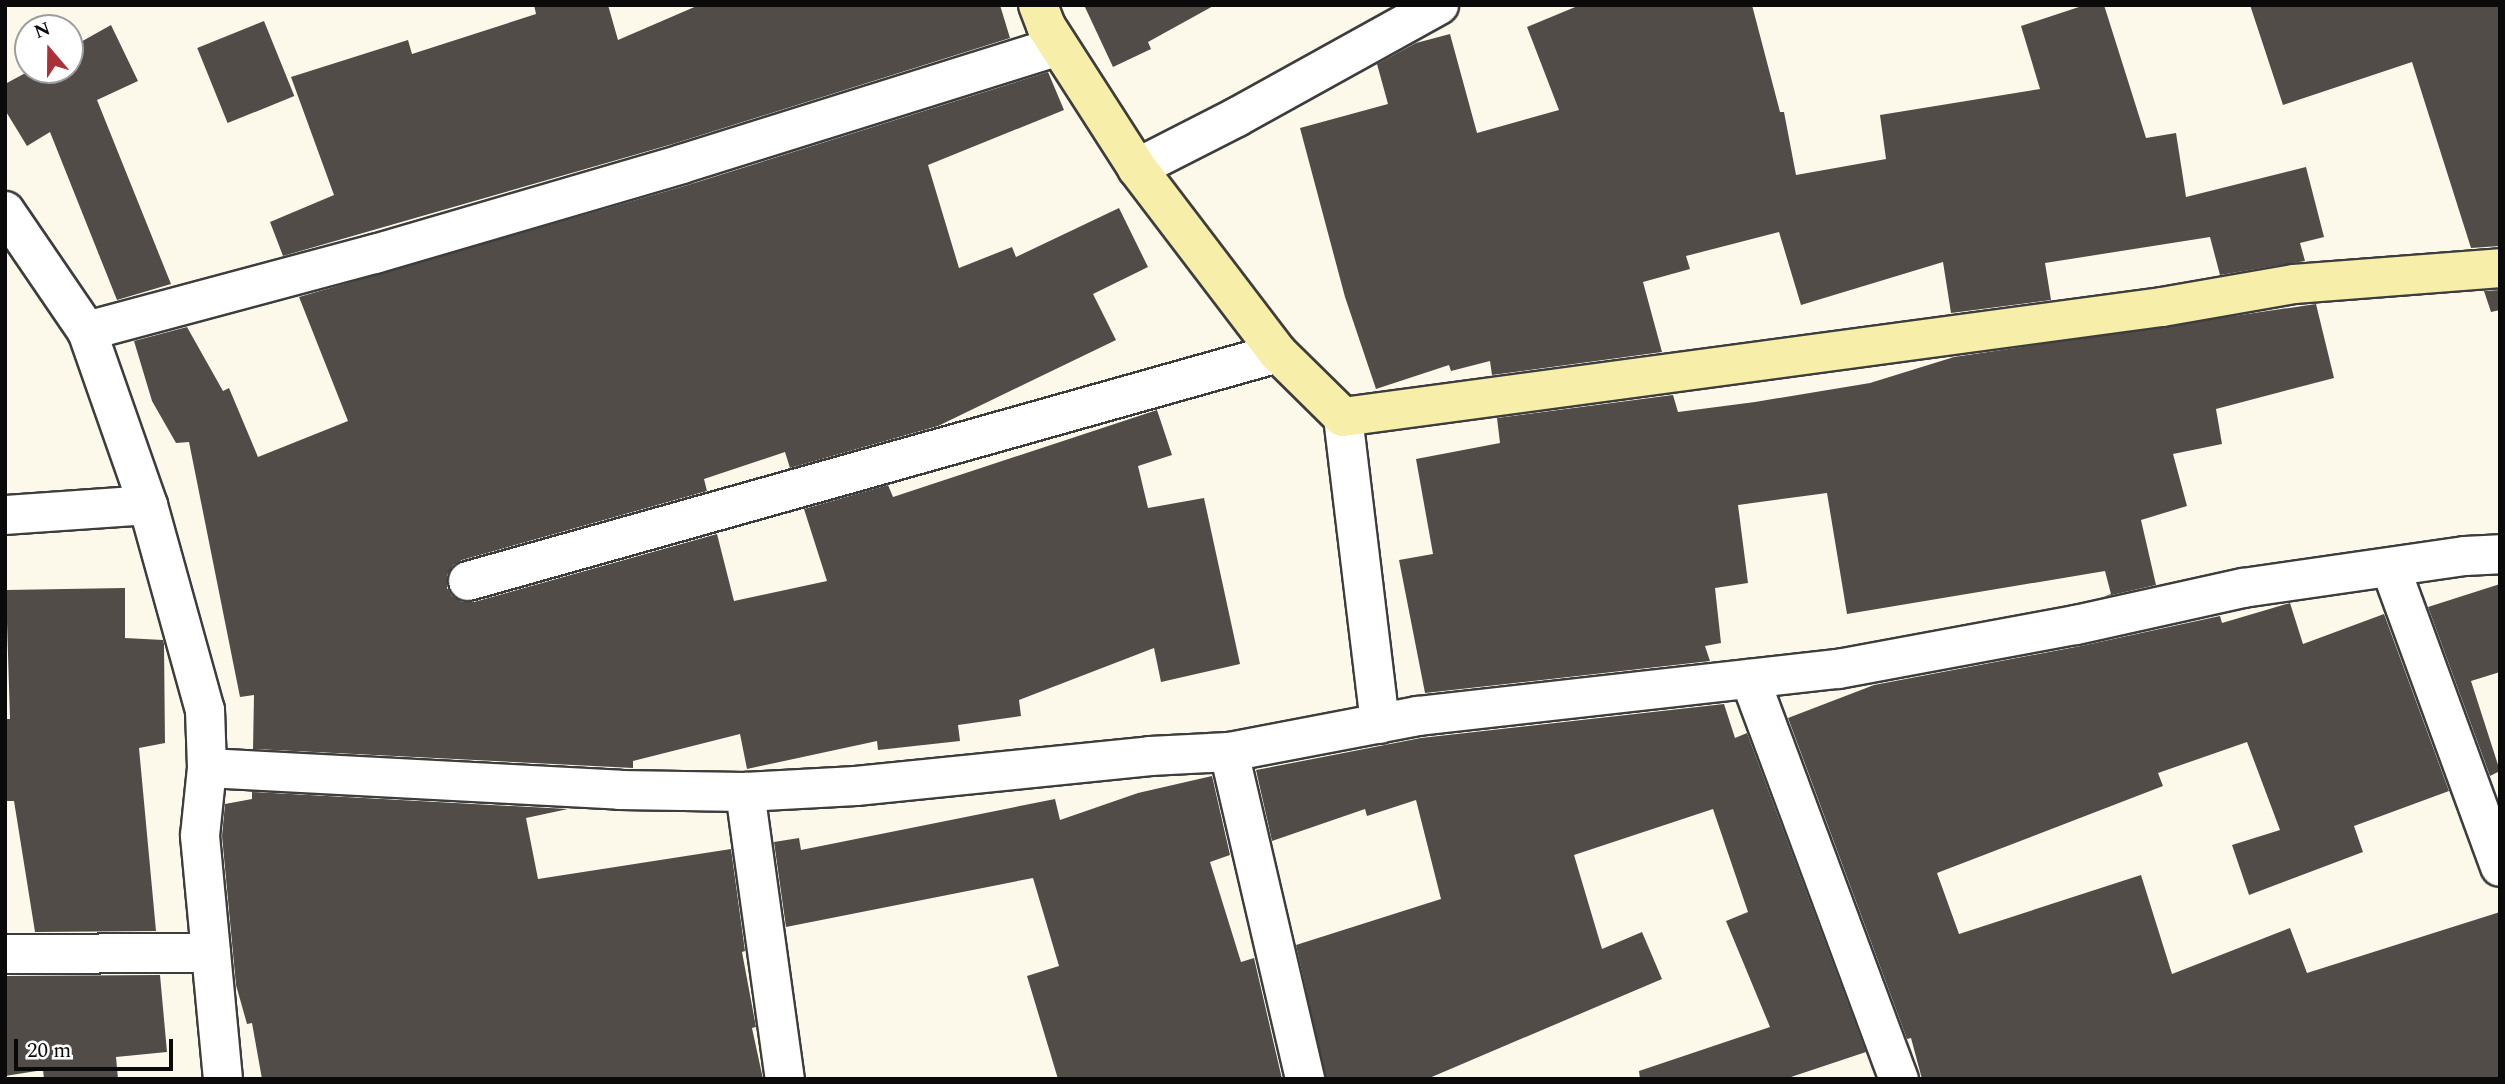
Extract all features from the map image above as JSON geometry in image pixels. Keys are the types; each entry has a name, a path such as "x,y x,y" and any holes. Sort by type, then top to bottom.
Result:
{"main road":[{"path":"1038,5 1058,46 1137,167 1278,353 1343,417 2162,307 2294,284 2500,268"}],"street":[{"path":"1137,167 1237,117 1438,5"},
{"path":"87,331 374,254 682,164 1058,46"},
{"path":"5,211 87,331 148,505 205,710 207,768 200,836 223,1079"},
{"path":"468,581 1278,353"},
{"path":"1343,417 1380,724"},
{"path":"5,515 148,505"},
{"path":"207,768 620,790 744,792 856,786 1150,756 1229,752 1418,716 1838,668 2023,635 2243,589 2465,556 2500,554"},
{"path":"2391,569 2500,867"},
{"path":"1750,679 1899,1079"},
{"path":"1229,752 1305,1079"},
{"path":"744,792 785,1079"},
{"path":"5,954 211,953"}],"building":[{"path":"534,5 608,5 618,40 699,5 1000,5 1010,38 676,143 283,256 270,222 334,195 291,77 408,40 412,54 536,14"},
{"path":"1084,5 1215,5 1148,42 1151,49 1113,67"},
{"path":"1580,5 1752,5 1780,112 1784,112 1796,175 1886,159 1880,115 2040,89 2021,26 2085,5 2104,5 2146,138 2176,133 2186,197 2306,167 2324,237 2300,243 2305,261 2220,275 2210,237 2045,263 2051,300 1951,313 1943,262 1801,305 1779,232 1686,256 1690,269 1643,282 1662,352 1492,375 1490,361 1451,371 1449,365 1376,389 1345,297 1300,128 1388,104 1377,64 1416,43 1450,34 1477,133 1559,110 1527,27"},
{"path":"2250,5 2500,5 2500,246 2471,248 2412,62 2283,105"},
{"path":"264,21 294,96 228,123 197,48"},
{"path":"111,25 138,81 97,100 171,284 117,300 50,132 27,146 5,110 5,84 14,79 14,84 84,84 84,40"},
{"path":"1048,72 1064,110 928,165 959,268 1012,247 1016,257 1119,208 1148,267 1093,294 1116,340 938,426 790,468 785,452 704,479 707,491 462,560 453,565 447,575 447,588 452,596 462,602 474,602 717,534 734,601 827,581 804,509 888,485 893,497 1157,410 1172,455 1138,466 1148,508 1204,498 1240,664 1161,682 1154,648 1019,700 1021,716 958,725 960,741 878,750 877,741 747,769 740,734 633,761 633,768 253,749 254,695 240,697 189,442 176,443 152,401 134,341 187,327 223,391 229,388 258,457 348,421 299,297 688,185"},
{"path":"2500,290 2500,310 2491,312 2484,291"},
{"path":"2316,304 2334,378 2216,409 2222,444 2173,454 2187,506 2141,520 2156,585 2103,597 2111,594 2105,571 1847,614 1827,493 1738,505 1748,583 1715,588 1721,643 1705,646 1710,661 1425,693 1399,560 1433,554 1416,459 1500,443 1497,418 1673,395 1678,412 1755,402 1870,383 1954,357"},
{"path":"2500,584 2500,672 2471,681 2500,771 2490,776 2428,607"},
{"path":"125,588 125,638 163,640 164,644 165,743 139,748 156,931 35,932 14,801 5,801 5,719 10,719 6,590"},
{"path":"2290,603 2303,644 2384,614 2449,791 2354,826 2363,852 2249,895 2232,845 2280,830 2247,742 2158,773 2163,786 1937,873 1959,934 2141,875 2172,974 2290,928 2307,973 2500,912 2500,1079 1922,1079 1911,1038 1907,1039 1788,718 1874,685 2081,646 2220,616 2222,623"},
{"path":"1724,704 1735,738 1747,733 1866,1052 1785,1079 1640,1079 1639,1071 1770,1027 1726,921 1748,912 1713,809 1574,855 1602,949 1642,932 1662,979 1427,1079 1326,1079 1296,945 1441,899 1416,800 1367,816 1365,809 1272,841 1256,770 1421,738"},
{"path":"1212,776 1230,855 1210,862 1241,962 1254,958 1282,1079 1058,1079 1027,976 1059,966 1033,878 786,927 774,842 799,838 801,850 1055,799 1060,820 1138,793"},
{"path":"252,792 568,809 526,818 538,879 731,849 745,951 742,952 756,1027 752,1028 763,1079 262,1079 252,1023 247,1024 236,985 222,836 225,804 252,799"},
{"path":"160,975 167,1052 116,1057 118,1079 44,1079 43,1070 5,1076 5,976"}]}
